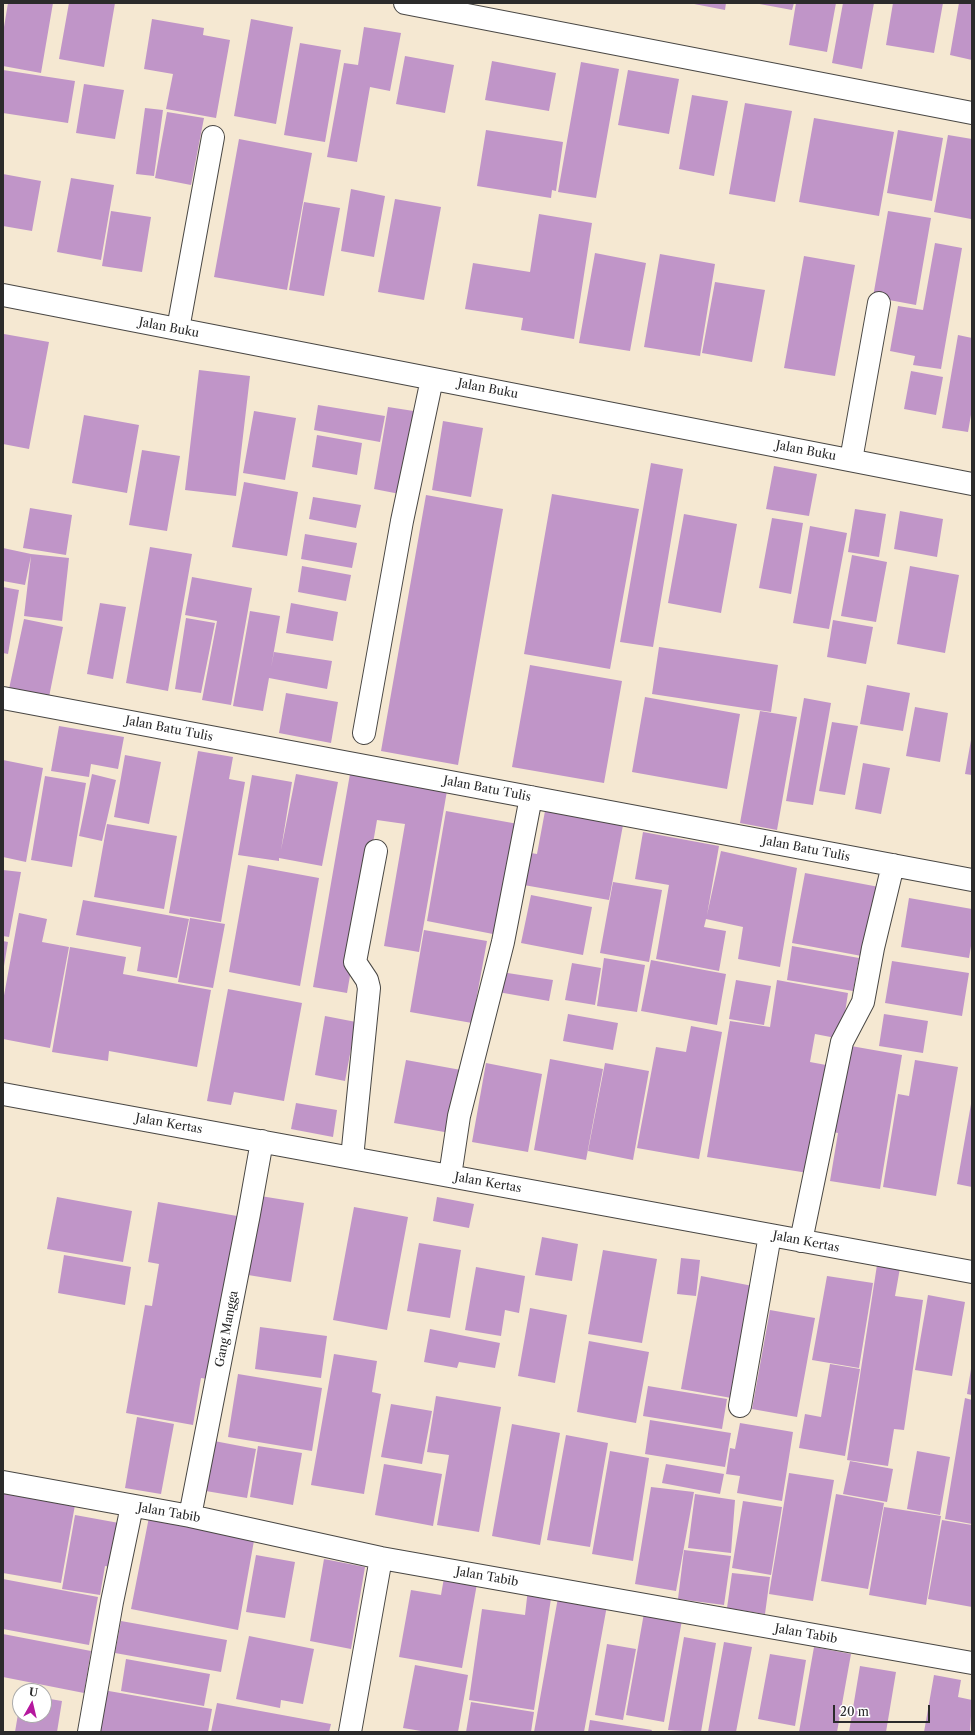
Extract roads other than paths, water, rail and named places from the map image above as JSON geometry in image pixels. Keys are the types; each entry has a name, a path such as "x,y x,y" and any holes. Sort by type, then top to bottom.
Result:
{"street":[{"path":"405,3 972,113"},
{"path":"178,329 213,137"},
{"name":"Jalan Buku","path":"3,295 972,484"},
{"path":"851,460 880,303"},
{"path":"364,733 402,521 432,378"},
{"name":"Jalan Batu Tulis","path":"3,698 972,880"},
{"path":"450,1176 459,1116 504,942 531,797"},
{"path":"352,1158 369,988 355,962 376,851"},
{"path":"801,1241 842,1042 863,1002 873,948 893,865"},
{"name":"Jalan Kertas","path":"3,1094 972,1272"},
{"name":"Gang Mangga","path":"190,1516 251,1207 262,1141"},
{"path":"740,1406 770,1235"},
{"name":"Jalan Tabib","path":"3,1482 190,1516 381,1558 972,1663"},
{"path":"89,1732 112,1602 132,1506"},
{"path":"350,1732 381,1558"}]}
